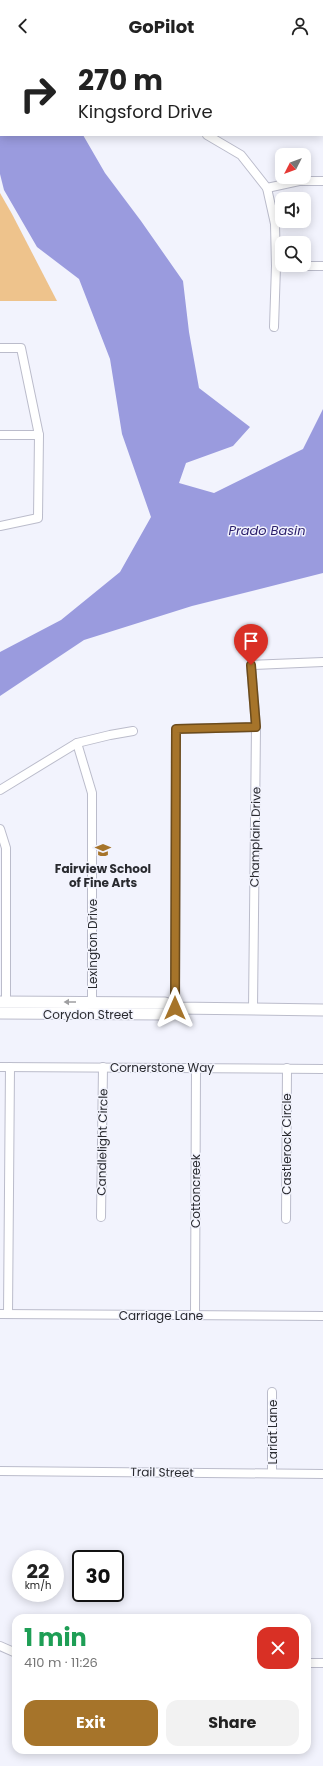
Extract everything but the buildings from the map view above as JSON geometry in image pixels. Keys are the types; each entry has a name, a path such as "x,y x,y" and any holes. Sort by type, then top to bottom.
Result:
{"main road":[{"name":"Corydon Street","path":"3,1002 164,1003 175,1008 323,1010"},
{"name":"Corydon Street","path":"0,1013 165,1014 175,1008"}],"street":[{"path":"209,136 241,155 267,188 275,224 275,236"},
{"path":"267,188 299,180 323,181"},
{"path":"311,266 323,266"},
{"path":"274,327 276,272"},
{"path":"0,348 21,348 39,435 38,518 0,526"},
{"path":"0,435 39,435"},
{"name":"Champlain Drive","path":"253,1009 256,727 251,665 323,662"},
{"path":"175,1008 176,729 256,727"},
{"path":"0,790 77,743 133,731"},
{"name":"Lexington Drive","path":"77,743 92,793 92,1002"},
{"path":"0,828 6,848 3,1002"},
{"name":"Cornerstone Way","path":"0,1067 196,1067 323,1069"},
{"path":"4,1314 10,1067"},
{"name":"Candlelight Circle","path":"101,1217 103,1067"},
{"name":"Cottoncreek","path":"194,1315 196,1067"},
{"name":"Castlerock Circle","path":"286,1068 286,1219"},
{"name":"Carriage Lane","path":"4,1314 323,1316"},
{"name":"Lariat Lane","path":"272,1392 272,1473"},
{"name":"Trail Street","path":"0,1471 323,1474"},
{"path":"0,1646 12,1652"},
{"path":"311,1663 323,1663"}],"shaded area":[{"path":"0,193 12,214 57,301 0,301"}],"water":[{"name":"Prado Basin","path":"0,136 84,136 105,173 183,281 189,332 199,388 250,427 233,446 186,463 179,483 214,493 303,449 323,409 323,573 192,606 84,640 0,696 0,652 61,620 120,572 151,517 122,434 110,359 79,279 37,247 4,190 0,174"}],"place":[{"name":"Fairview School of Fine Arts","path":"103,850"}],"route":[{"path":"175,1008 176,729 256,727 251,665"}]}
